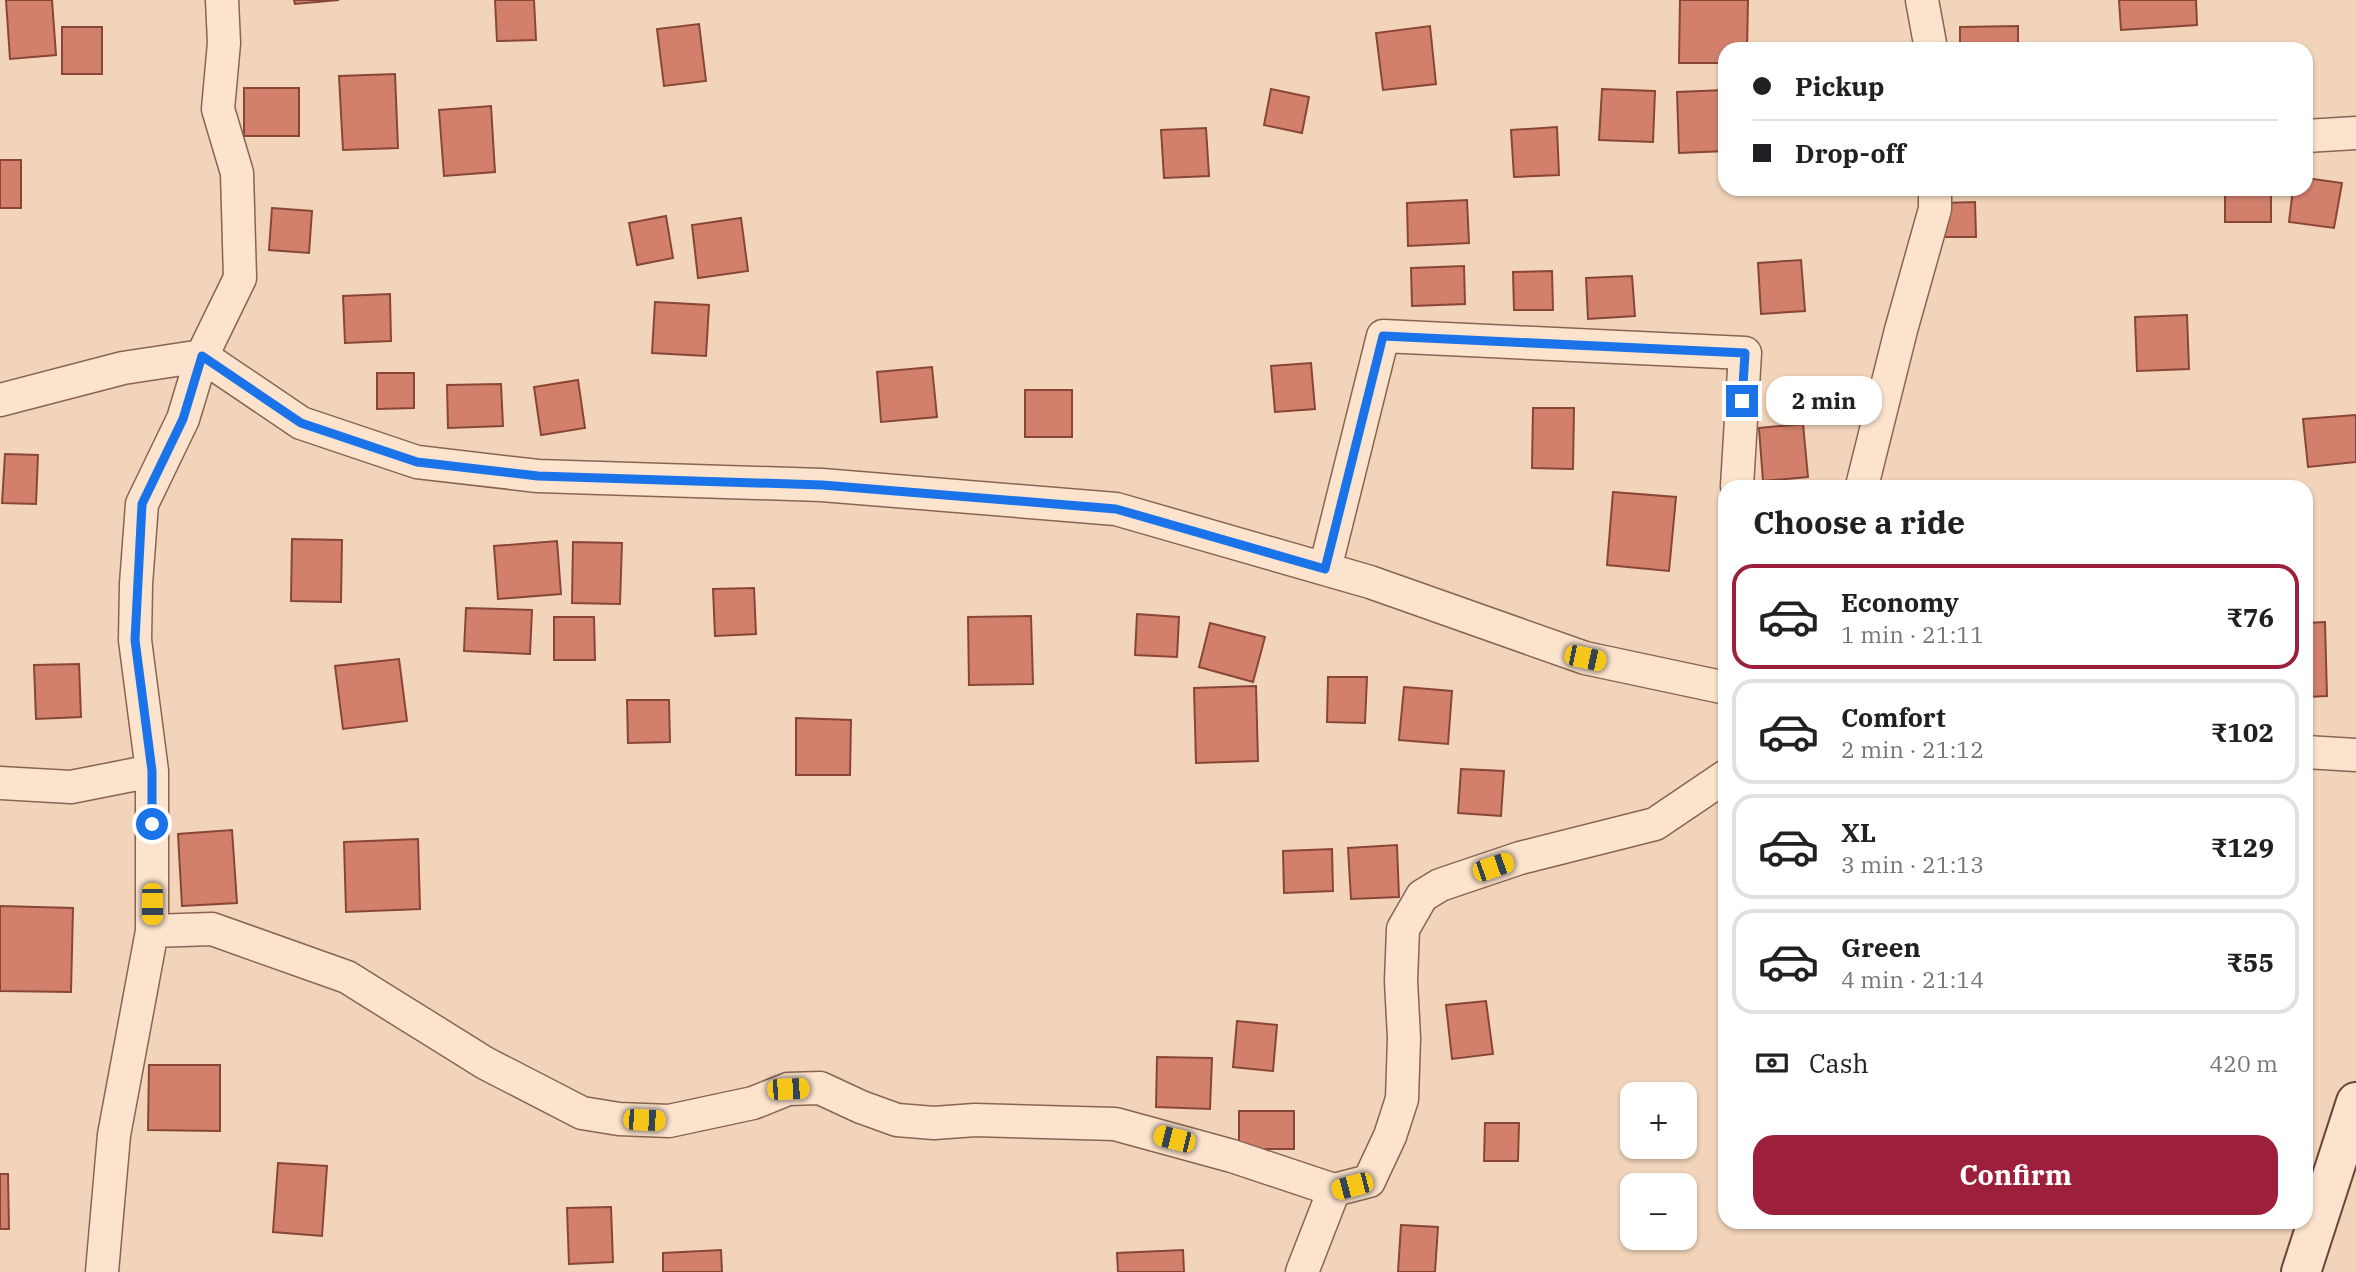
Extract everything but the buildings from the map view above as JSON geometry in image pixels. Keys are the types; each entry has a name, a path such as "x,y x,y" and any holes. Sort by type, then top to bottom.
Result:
{"main road":[{"path":"2301,1272 2356,1101"}],"street":[{"path":"102,1272 114,1135 152,931 152,771 135,640 142,504 183,419 202,356 240,278 237,173 218,109 224,43 222,0"},
{"path":"1922,0 1930,42"},
{"path":"2313,136 2356,133"},
{"path":"1864,480 1935,209 1935,196"},
{"path":"1325,569 1383,336 1745,353 1737,480"},
{"path":"0,400 123,368 202,356 301,423 417,462 538,476 822,485 1116,509 1370,582 1585,658 1718,686"},
{"path":"2313,752 2356,755"},
{"path":"0,783 71,787 152,771"},
{"path":"152,931 212,929 347,977 485,1063 582,1113 619,1119 669,1121 753,1103 788,1089 820,1088 897,1120 934,1123 975,1120 1115,1124 1232,1156 1334,1191 1369,1181 1390,1136 1402,1099 1403,929 1422,896 1440,885 1520,858 1656,824 1718,781"},
{"path":"1302,1272 1334,1191"}],"route":[{"path":"152,824 152,771 135,640 142,504 183,419 202,356 301,423 417,462 538,476 822,485 1116,509 1325,569 1383,336 1745,353 1742,401"}]}
